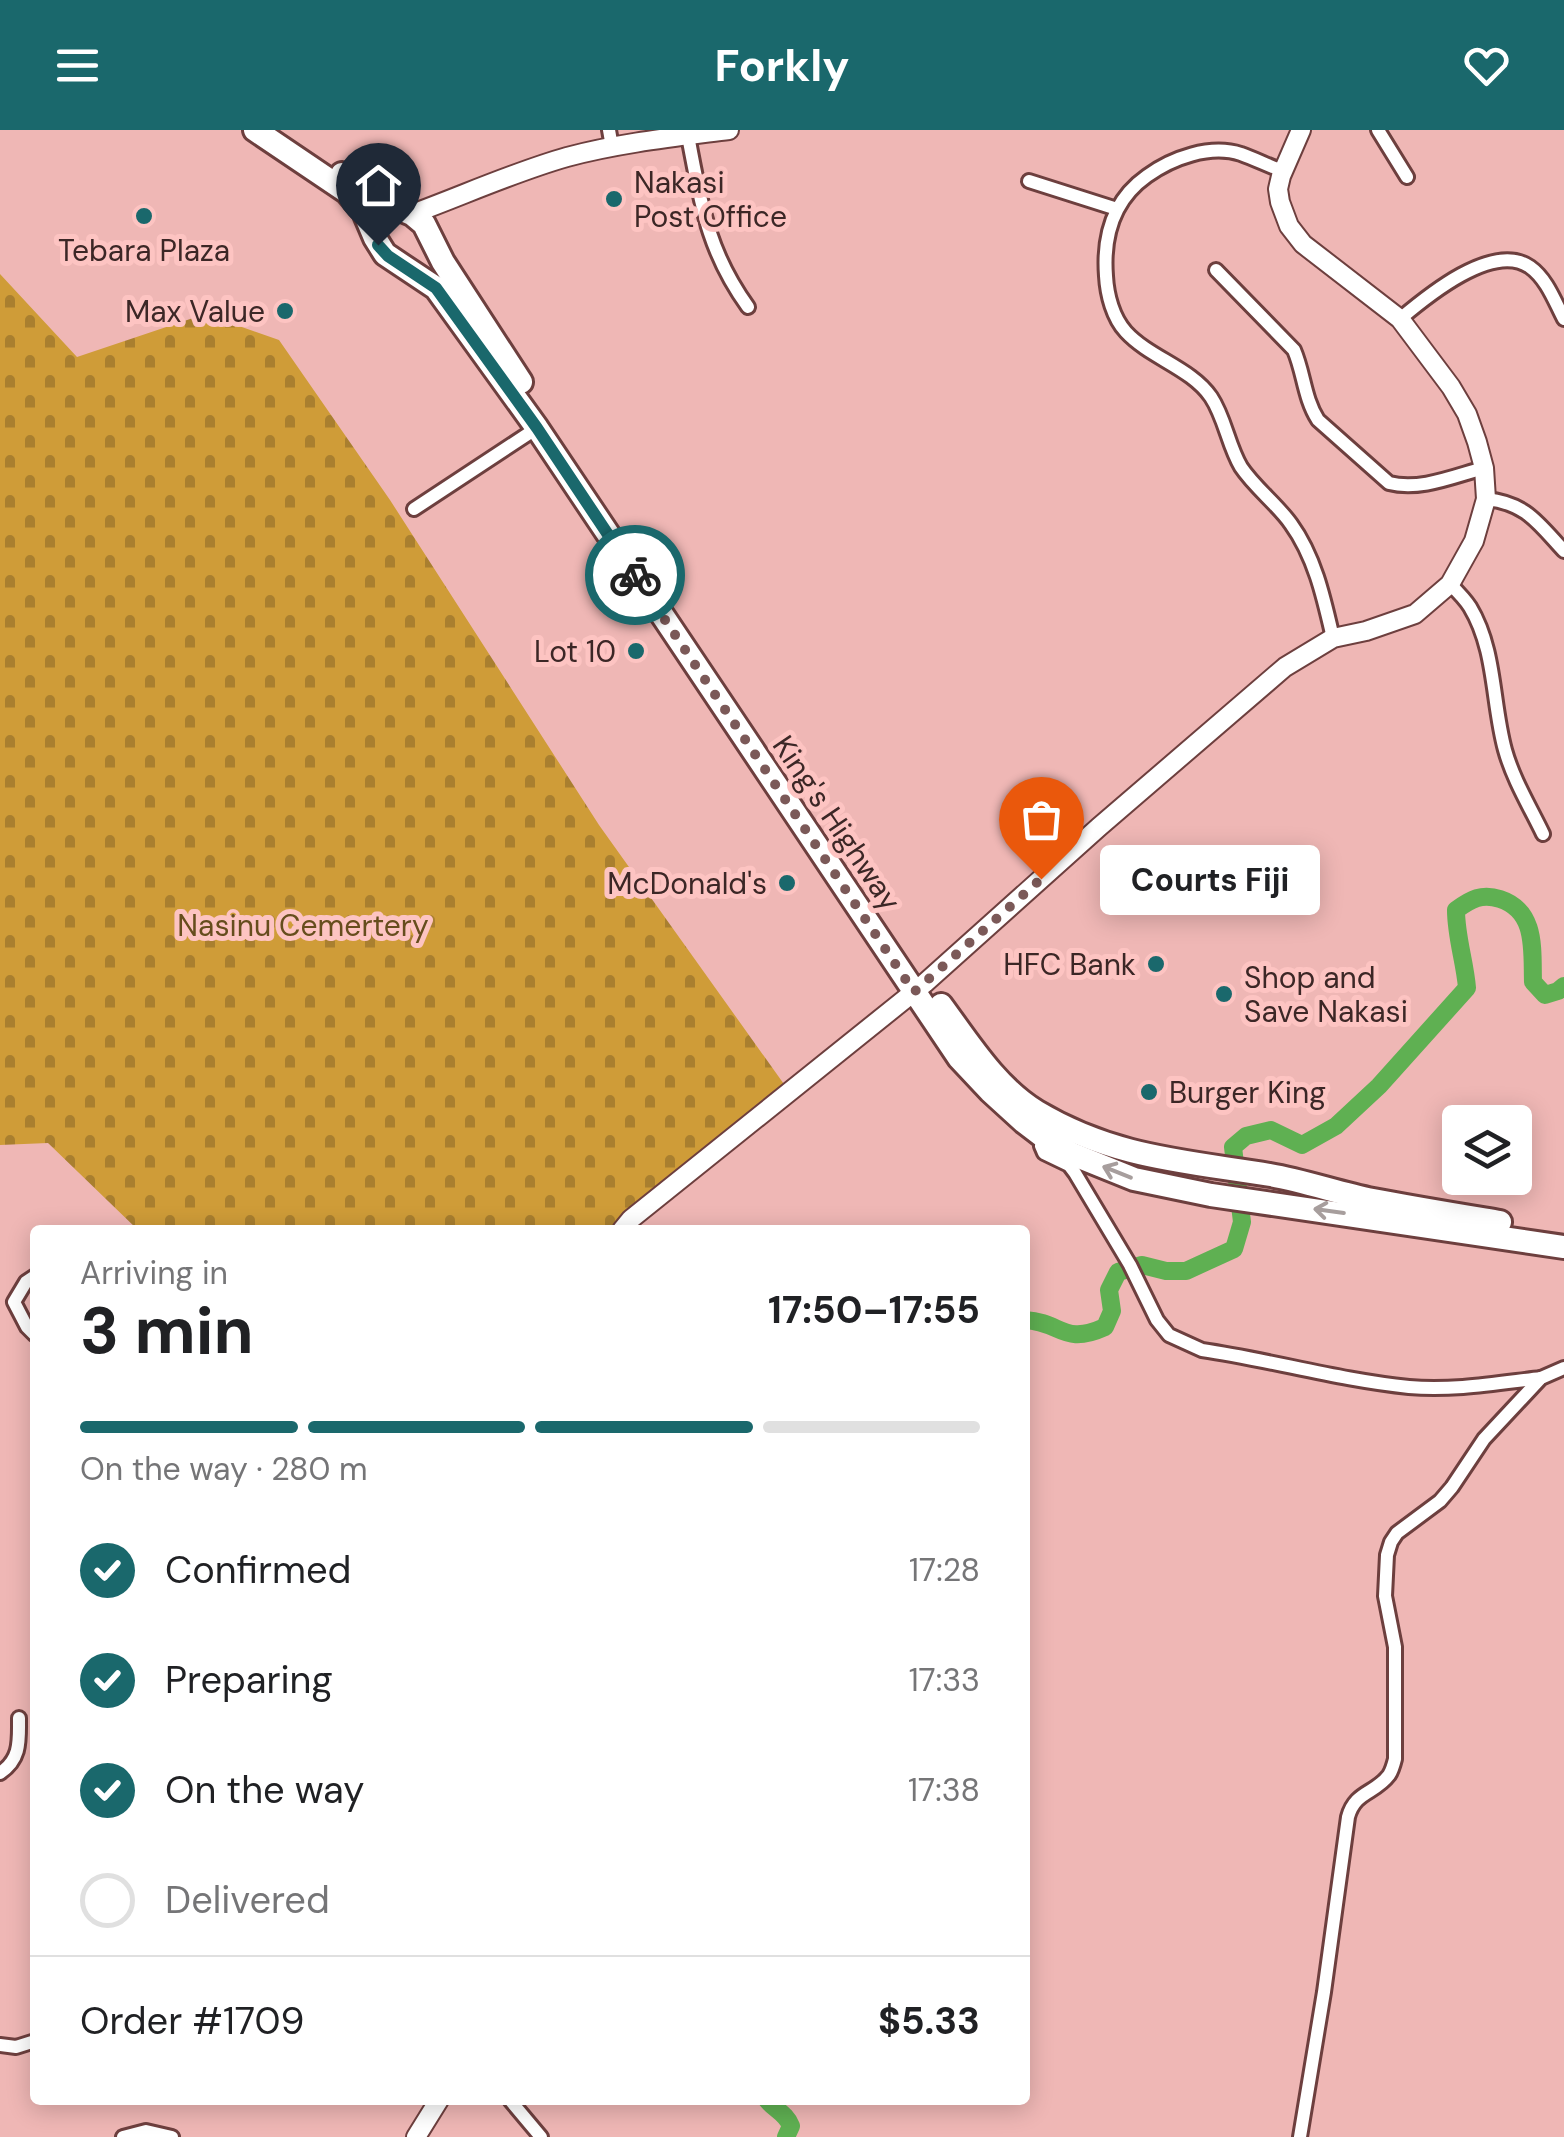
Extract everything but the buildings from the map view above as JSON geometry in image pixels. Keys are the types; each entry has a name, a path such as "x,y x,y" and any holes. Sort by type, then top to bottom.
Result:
{"highway":[{"name":"King's Highway","path":"254,130 346,192 364,212 375,238 389,257 436,288 537,428 920,987 1001,1082 1034,1110 1083,1137 1143,1156 1272,1176 1372,1200 1564,1233"},
{"name":"King's Highway","path":"277,130 380,200 412,214 424,224 442,262 920,987 959,1058 1002,1102 1045,1138 1072,1154 1134,1179 1211,1195 1564,1247"},
{"path":"412,214 401,217 386,235 389,257 412,258 432,238"}],"street":[{"path":"412,214 611,139 729,130"},
{"path":"626,1225 920,987 1099,826 1285,667 1333,638 1415,614 1450,584 1474,541 1486,499 1478,442 1451,387 1400,319 1295,236 1288,226 1278,189 1300,130"},
{"path":"1378,130 1407,178"},
{"path":"688,136 708,230 720,262 748,307"},
{"path":"1283,171 1238,153 1218,152 1184,157 1146,176 1116,209 1106,239 1107,292 1120,323 1132,337 1198,383 1213,400 1242,469 1280,510 1303,545 1323,594 1333,638"},
{"path":"1028,181 1116,209"},
{"path":"432,238 463,196"},
{"path":"1400,319 1424,298 1470,270 1501,262 1521,262 1531,268 1564,319"},
{"path":"1216,270 1294,350 1318,420 1389,483 1401,486 1431,482 1484,468"},
{"path":"414,509 537,428"},
{"path":"1486,499 1505,501 1529,513 1564,551"},
{"path":"1450,584 1469,604 1480,626 1506,754 1543,834"},
{"path":"1045,1138 1041,1146 1044,1153 1068,1165 1130,1264 1157,1320 1169,1335 1202,1350 1411,1387 1448,1388 1541,1378 1564,1368"},
{"path":"30,1279 14,1302 30,1330"},
{"path":"1300,2137 1348,1818 1357,1798 1390,1774 1396,1759 1395,1647 1385,1596 1391,1542 1397,1533 1440,1501 1484,1439 1541,1378"},
{"path":"0,1774 19,1750 19,1718"},
{"path":"0,2045 16,2048 30,2043"},
{"path":"416,2137 436,2105"},
{"path":"514,2105 541,2137"},
{"path":"123,2137 146,2131 172,2137"}],"green space":[{"name":"Nasinu Cemertery","path":"0,274 77,357 205,314 279,340 390,500 599,825 786,1087 617,1225 133,1225 48,1143 0,1145"}],"waterway":[{"path":"1030,1321 1071,1334 1091,1332 1105,1327 1112,1311 1109,1290 1118,1272 1142,1265 1186,1271 1234,1249 1242,1222 1233,1147 1246,1136 1271,1130 1302,1145 1336,1126 1379,1086 1467,988 1456,910 1467,903 1488,897 1512,905 1521,913 1530,933 1533,982 1545,995 1564,986"},
{"path":"772,2105 791,2126 786,2137"}],"way so far":[{"path":"635,575 914,992 1041,879"}],"place":[{"name":"Nakasi Post Office","path":"614,199"},
{"name":"Tebara Plaza","path":"144,216"},
{"name":"Max Value","path":"285,311"},
{"name":"Lot 10","path":"636,651"},
{"name":"Courts Fiji","path":"1041,879"},
{"name":"McDonald's","path":"787,883"},
{"name":"HFC Bank","path":"1156,964"},
{"name":"Shop and Save Nakasi","path":"1224,994"},
{"name":"Burger King","path":"1149,1092"}],"route":[{"path":"378,245 436,288 537,428 635,575"}]}
